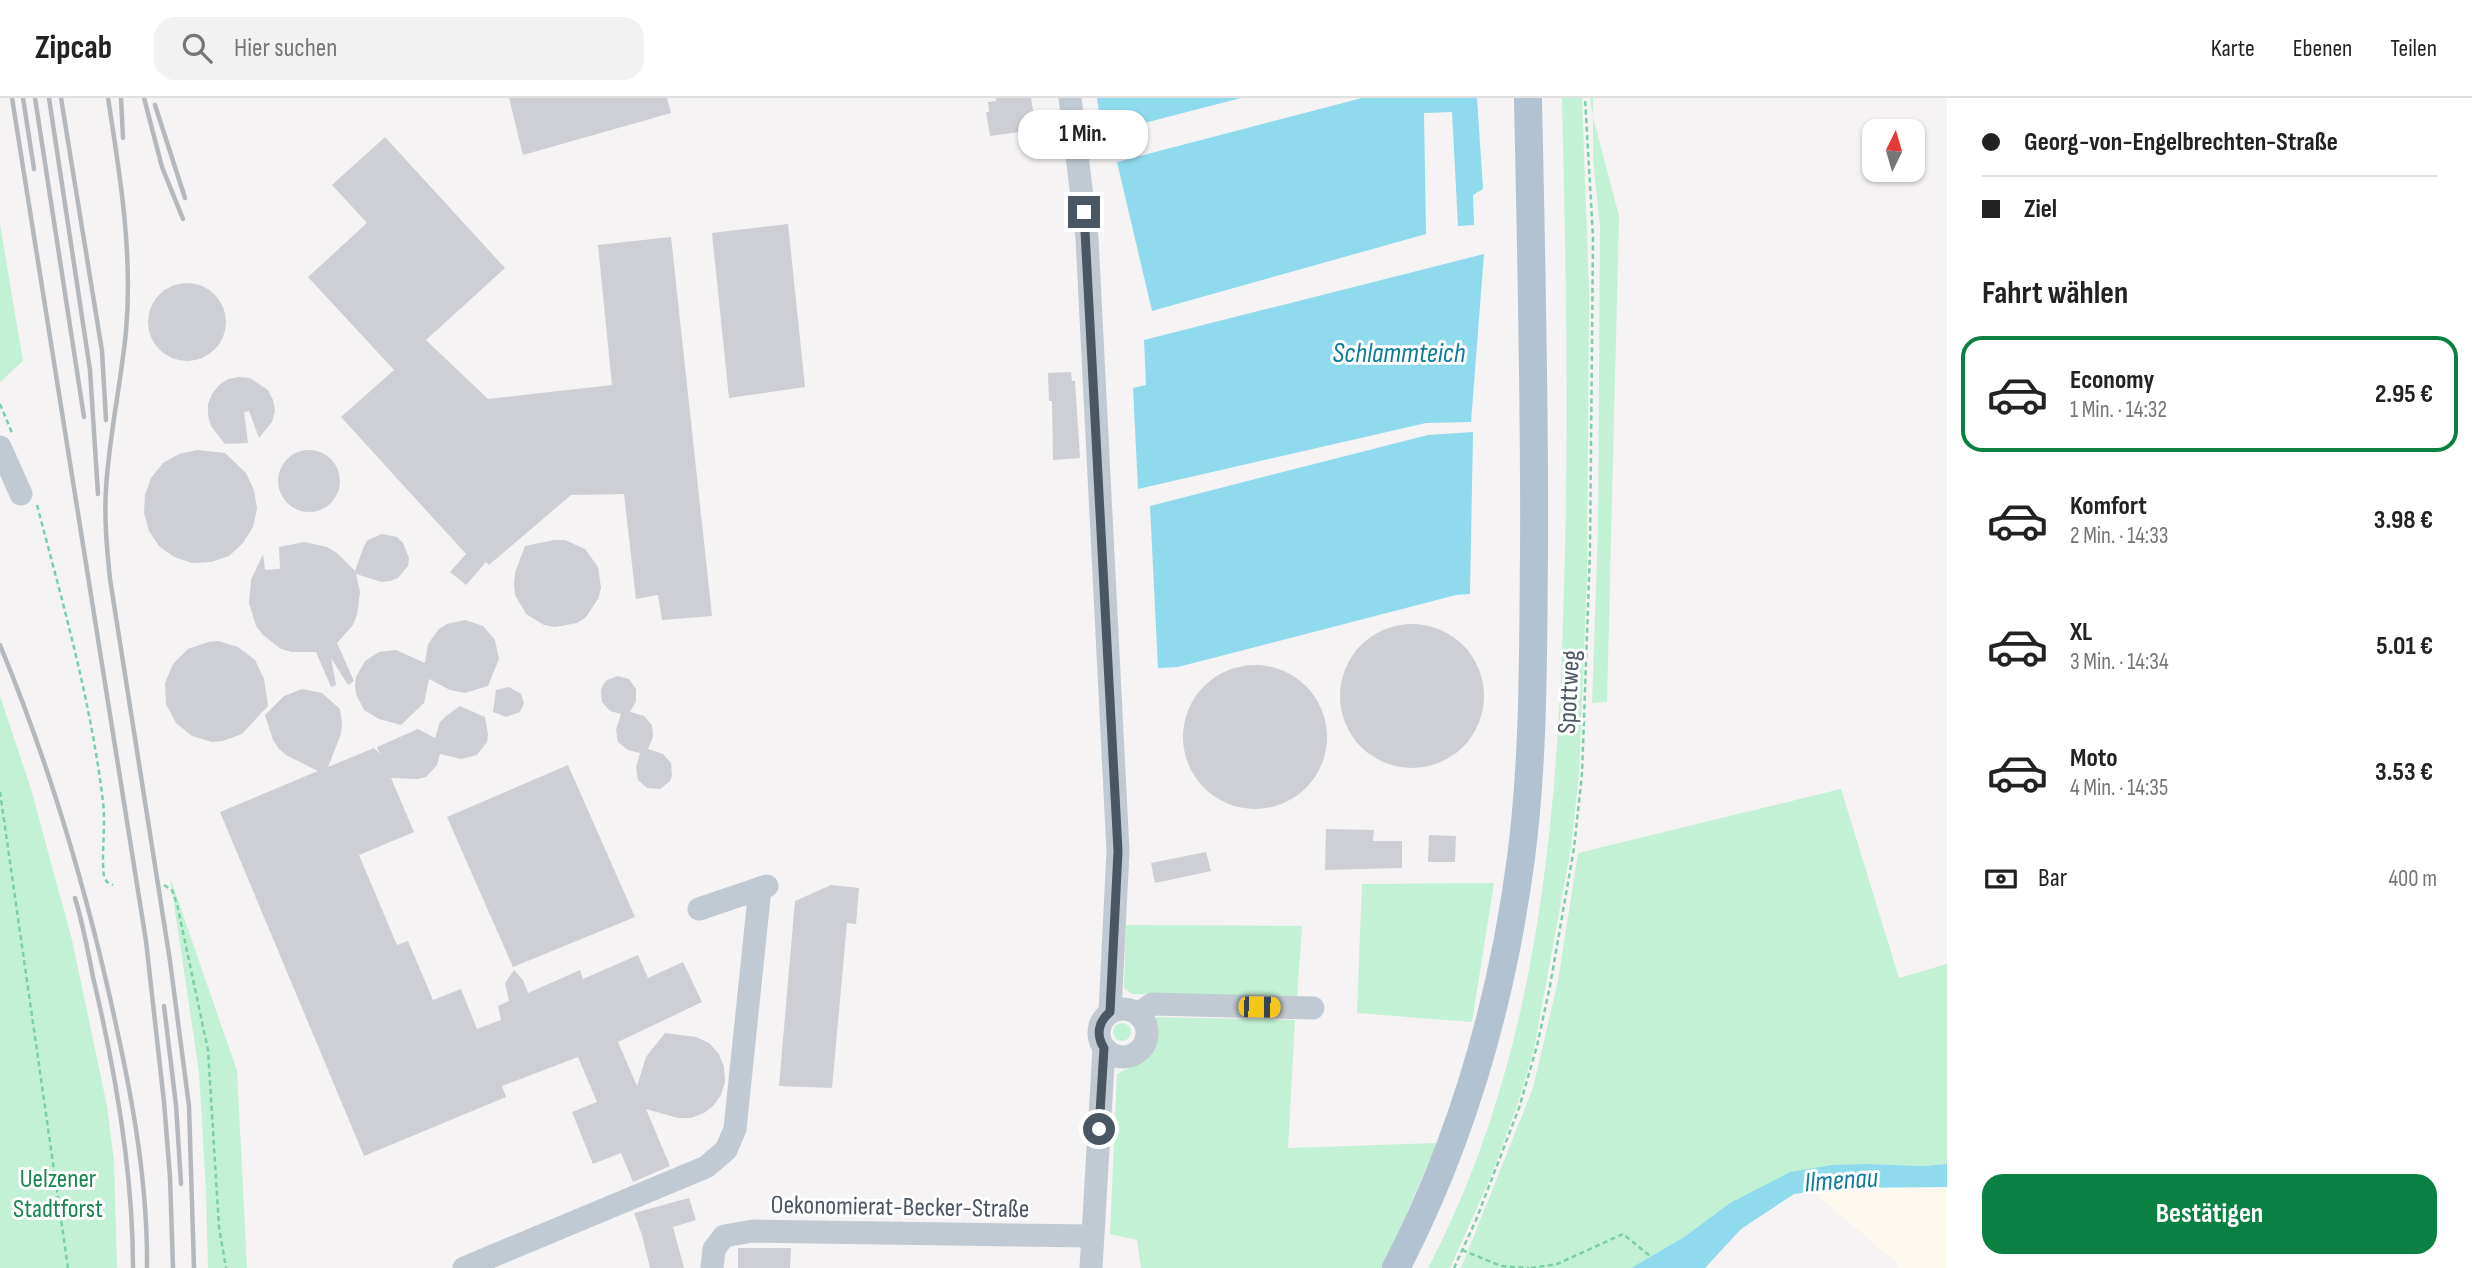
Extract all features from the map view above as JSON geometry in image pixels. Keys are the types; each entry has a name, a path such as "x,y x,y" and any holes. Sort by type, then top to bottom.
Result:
{"main road":[{"path":"1396,1268 1441,1173 1467,1105 1490,1023 1507,943 1521,855 1528,780 1535,419 1528,98"},
{"path":"1416,1268 1458,1178 1507,1026 1526,933 1537,856 1552,653 1553,418 1546,98"}],"street":[{"path":"1070,98 1087,238 1118,851 1110,1002 1101,1022 1099,1037 1104,1048 1111,1054 1122,1057 1132,1055 1142,1047 1147,1032 1146,1026 1138,1014 1110,1002"},
{"path":"7,442 28,495"},
{"path":"464,1268 706,1167 726,1150 735,1129 763,887 699,909"},
{"path":"1138,1014 1152,1004 1313,1008"},
{"path":"1091,1268 1104,1048"},
{"name":"Oekonomierat-Becker-Straße","path":"713,1258 724,1236 753,1231 1091,1236"}],"path":[{"name":"Spottweg","path":"1454,1268 1515,1121 1537,1046 1561,925 1580,786 1588,625 1592,403 1593,237 1586,98"},
{"path":"0,404 7,442"},
{"path":"28,495 71,631 87,703 104,806 104,877 113,885"},
{"path":"0,792 68,1268"},
{"path":"164,885 172,890 177,904 208,1050 219,1227 226,1268"},
{"path":"1462,1250 1501,1266 1530,1268 1557,1264 1623,1234 1650,1256"}],"shaded area":[{"path":"1947,1187 1947,1268 1897,1268 1899,1265 1812,1191 1841,1188"}],"green space":[{"path":"1562,98 1582,98 1589,289 1587,578 1579,774 1571,848 1534,1049 1517,1106 1490,1179 1450,1268 1428,1268 1465,1188 1495,1106 1518,1022 1535,937 1547,850 1556,763 1566,527"},
{"path":"1593,117 1619,216 1607,702 1592,703 1598,528 1600,226 1593,159"},
{"path":"0,224 23,361 0,382"},
{"name":"Uelzener Stadtforst","path":"0,696 31,789 72,940 107,1106 114,1162 117,1268 0,1268"},
{"path":"1841,789 1899,978 1947,964 1947,1164 1866,1164 1730,1203 1684,1237 1631,1268 1461,1268 1533,1088 1558,981 1578,853"},
{"path":"170,877 237,1071 247,1268 208,1268 199,1072"},
{"path":"1494,883 1472,1022 1357,1013 1362,884"},
{"path":"1126,925 1302,926 1297,998 1132,994 1124,988"},
{"path":"1153,1017 1295,1020 1288,1148 1437,1143 1383,1268 1141,1268 1137,1240 1110,1234 1117,1074 1136,1063 1146,1053"},
{"path":"1122,1023 1128,1026 1131,1032 1128,1038 1122,1041 1116,1038 1113,1032 1116,1026"}],"water":[{"path":"1097,98 1241,98 1102,134"},
{"name":"Schlammteich","path":"1362,98 1477,98 1483,189 1473,195 1474,225 1458,226 1452,112 1424,113 1426,234 1152,311 1117,162"},
{"name":"Schlammteich","path":"1484,254 1471,422 1426,423 1138,489 1133,388 1146,385 1144,340"},
{"path":"1473,432 1470,594 1456,595 1178,667 1158,668 1150,506 1428,435"},
{"name":"Ilmenau","path":"1947,1164 1947,1187 1841,1188 1794,1194 1741,1229 1705,1268 1631,1268 1684,1237 1730,1203 1790,1172 1832,1165"}],"building":[{"path":"509,98 667,98 671,113 523,155"},
{"path":"996,98 1031,98 1036,130 990,136 986,112 989,112 988,102 996,101"},
{"path":"385,137 505,268 426,340 488,399 612,385 598,245 671,237 712,616 662,620 658,595 636,599 624,494 571,495 489,565 486,562 466,585 450,572 466,554 341,417 394,370 308,277 367,223 332,185"},
{"path":"788,224 805,387 729,398 712,233"},
{"path":"179,283 195,283 209,289 220,300 226,314 226,330 220,344 209,355 195,361 179,361 165,355 154,344 148,330 148,314 154,300 165,289"},
{"path":"1071,372 1072,381 1075,381 1080,458 1053,460 1052,401 1049,401 1048,373"},
{"path":"250,378 268,390 275,411 272,422 259,438 249,411 244,412 248,443 225,444 211,426 208,404 219,385 228,379"},
{"path":"197,450 225,453 246,473 254,490 257,509 253,527 243,543 229,556 211,562 192,563 174,557 159,546 149,531 144,513 145,495 151,478 163,463 179,454"},
{"path":"303,450 315,450 331,459 338,469 338,493 331,503 315,512 303,512 292,507 283,498 278,487 278,475 283,464 292,455"},
{"path":"382,534 397,537 403,543 409,558 408,566 398,578 390,581 382,582 356,574 360,592 357,615 353,625 337,643 354,681 348,685 331,658 336,685 331,687 316,652 281,649 256,626 249,603 251,580 263,554 265,570 280,569 279,547 304,542 327,547 355,571 368,540"},
{"path":"565,540 585,549 598,567 601,588 598,599 586,617 577,623 555,627 544,625 526,614 515,595 514,584 525,546"},
{"path":"465,620 483,626 495,640 499,659 488,686 465,693 450,690 429,679 424,703 401,725 379,719 364,710 356,694 355,685 356,677 365,661 379,652 396,650 425,663 428,644 439,629 447,624"},
{"path":"1412,624 1439,630 1463,645 1478,669 1484,696 1478,723 1463,747 1439,762 1412,768 1385,762 1361,747 1346,723 1340,696 1346,669 1361,645 1385,630"},
{"path":"218,641 238,647 255,660 264,679 268,706 242,734 212,742 192,736 176,723 166,704 165,683 173,664 188,649"},
{"path":"1255,665 1282,671 1306,686 1321,710 1327,737 1321,764 1306,788 1282,803 1255,809 1228,803 1204,788 1189,764 1183,737 1189,710 1204,686 1228,671"},
{"path":"618,676 629,679 636,689 636,701 630,712 644,716 652,725 653,737 648,749 663,754 671,763 670,781 660,789 647,788 638,780 636,768 640,753 628,750 618,742 616,730 621,714 610,711 602,702 603,685 607,680"},
{"path":"509,687 521,694 524,703 520,712 506,717 493,712 496,690"},
{"path":"302,689 322,693 340,709 341,734 328,767 374,748 380,754 377,747 418,729 435,738 440,722 460,706 485,717 487,742 477,755 461,759 440,754 437,765 426,777 391,778 414,832 359,855 397,945 408,941 433,1000 461,989 477,1029 501,1020 498,1006 509,1001 505,983 514,970 523,980 528,993 580,970 583,979 638,955 648,978 683,962 702,1002 618,1042 637,1086 646,1057 665,1033 696,1037 709,1043 719,1054 724,1067 725,1082 721,1095 704,1113 691,1118 678,1118 646,1109 670,1166 633,1182 621,1153 593,1164 572,1112 597,1102 578,1057 502,1086 506,1097 364,1156 220,812 318,771 279,749 273,740 265,715 284,696"},
{"path":"568,765 635,917 513,967 447,817"},
{"path":"1326,829 1374,830 1373,841 1402,841 1402,868 1325,870"},
{"path":"1429,835 1456,836 1455,862 1428,862"},
{"path":"1206,852 1211,871 1155,883 1151,863"},
{"path":"831,885 859,888 856,924 847,923 832,1088 779,1086 795,901"},
{"path":"689,1198 696,1220 673,1227 684,1268 650,1268 634,1213"},
{"path":"738,1248 791,1248 790,1268 738,1268"}],"railway":[{"path":"12,98 146,941 164,1102 173,1268"},
{"path":"23,98 34,169"},
{"path":"35,98 84,417"},
{"path":"49,98 90,370 98,494"},
{"path":"61,98 102,351 106,420"},
{"path":"108,98 127,243 128,302 108,469 105,512 107,545 110,579 170,961 189,1106 194,1268"},
{"path":"121,98 123,138"},
{"path":"144,98 162,167 183,219"},
{"path":"155,105 185,198"},
{"path":"0,645 61,815 108,989 130,1093 141,1163 147,1268"},
{"path":"75,898 109,1048 121,1121 130,1195 133,1268"},
{"path":"164,1006 176,1105 181,1184"}],"route":[{"path":"1084,212 1118,851 1110,1012 1101,1022 1099,1030 1104,1048 1099,1129"}]}
